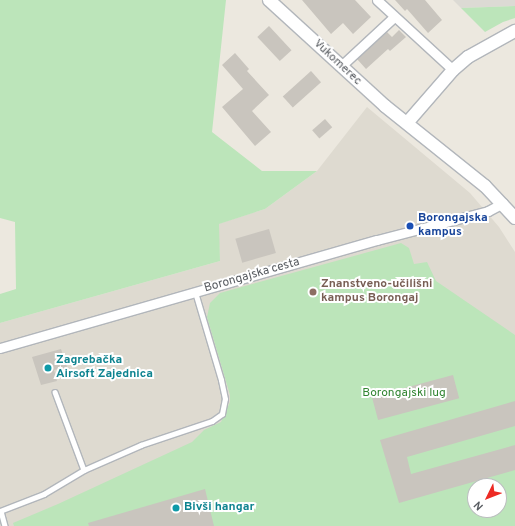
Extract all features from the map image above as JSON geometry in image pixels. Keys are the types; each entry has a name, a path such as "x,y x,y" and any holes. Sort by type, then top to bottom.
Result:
{"street":[{"name":"Vukomerec","path":"269,0 385,106 407,123"},
{"path":"377,0 453,70"},
{"path":"341,66 394,16"},
{"path":"515,30 468,57 453,70 407,123 485,186 503,203 515,218"},
{"name":"Borongajska cesta","path":"0,348 195,292 488,211 503,203"}],"lane":[{"path":"5,526 1,511 44,494 84,470 141,445 212,421 222,414 225,399 223,386 195,292"},
{"path":"55,392 84,470"}],"shaded area":[{"path":"453,0 515,0 515,6 461,8"},
{"name":"Znanstveno-učilišni kampus Borongaj","path":"367,107 470,193 499,227 515,252 515,526 0,526 0,323 220,261 218,224 265,209 317,171"}],"green space":[{"path":"0,0 226,0 212,132 262,171 317,171 265,209 219,224 220,261 0,323 0,294 16,289 15,222 0,218"},
{"path":"515,6 515,18 503,22 485,32 461,8"},
{"name":"Borongajski lug","path":"401,243 409,248 414,264 427,262 436,281 515,335 515,526 14,526 13,523 58,504 192,442 204,430 221,422 230,402 230,395 207,317 210,303 220,293"}],"building":[{"path":"302,0 355,0 371,17 353,34 343,23 331,34"},
{"path":"395,0 425,0 442,20 428,33 407,9 405,11"},
{"path":"269,26 292,50 280,61 257,37"},
{"path":"399,30 406,37 390,51 388,49 366,69 357,59 387,32 392,37"},
{"path":"235,53 249,69 247,71 269,95 252,111 271,132 255,146 222,107 243,89 222,65"},
{"path":"311,71 321,82 293,108 283,96"},
{"path":"325,119 332,127 319,138 312,130"},
{"path":"269,229 276,253 242,263 235,239"},
{"name":"Zagrebačka Airsoft Zajednica","path":"61,349 67,367 54,370 57,381 41,385 32,357"},
{"path":"453,375 459,398 378,420 372,397"},
{"path":"515,401 515,426 407,457 411,474 515,445 515,470 487,478 467,478 467,484 399,503 380,440"},
{"name":"Bivši hangar","path":"205,489 214,526 89,526 88,523"}],"place":[{"name":"Borongajska kampus","path":"410,226"},
{"name":"Znanstveno-učilišni kampus Borongaj","path":"313,292"},
{"name":"Zagrebačka Airsoft Zajednica","path":"48,368"},
{"name":"Bivši hangar","path":"176,508"}]}
